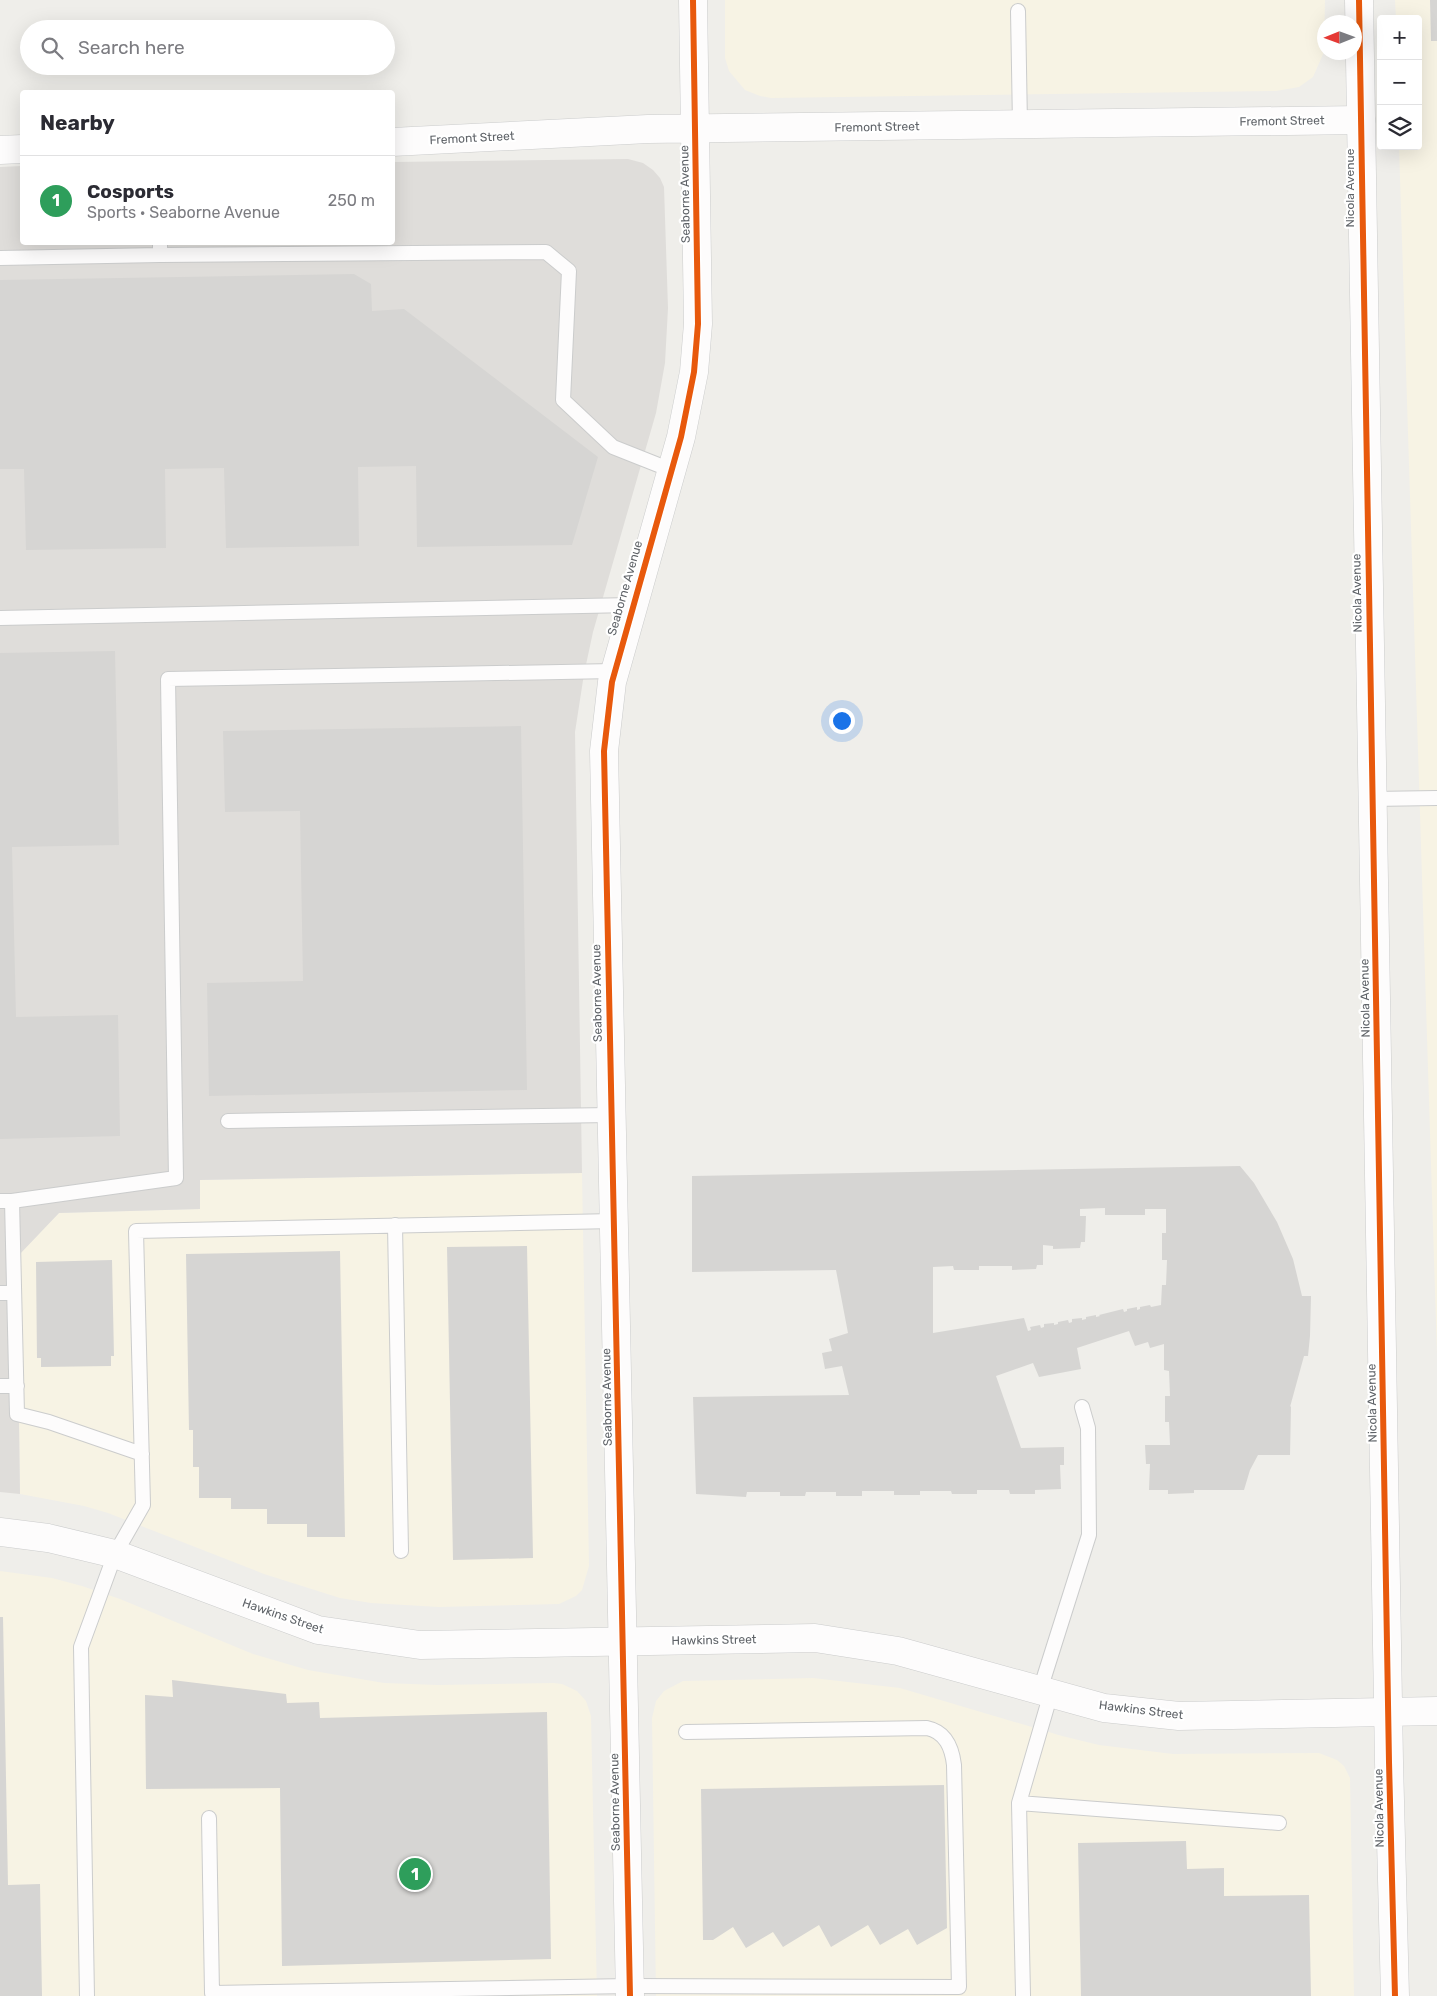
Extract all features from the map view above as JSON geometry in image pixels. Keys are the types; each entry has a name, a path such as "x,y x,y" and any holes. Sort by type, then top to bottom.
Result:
{"street":[{"name":"Seaborne Avenue","path":"630,1991 624,1641 604,791 607,713 614,672 680,437 694,372 698,324 693,0"},
{"name":"Nicola Avenue","path":"1359,0 1388,1711 1395,1996"},
{"name":"Fremont Street","path":"395,142 648,129 1361,120"},
{"path":"0,150 20,149"},
{"name":"Hawkins Street","path":"0,1532 48,1538 115,1554 318,1630 420,1646 815,1638 898,1651 1104,1708 1178,1716 1437,1711"}],"lane":[{"path":"1018,11 1020,125"},
{"path":"0,258 160,249 546,252 569,271 563,400 613,447 671,470"},
{"path":"0,618 632,605"},
{"path":"142,1454 49,1422 17,1414 14,1293 6,1201 176,1178 168,679 614,672"},
{"path":"1372,799 1437,798"},
{"path":"228,1121 611,1115"},
{"path":"87,1996 81,1647 115,1554 143,1505 136,1230 614,1221"},
{"path":"395,1225 401,1551"},
{"path":"0,1293 14,1293"},
{"path":"0,1386 16,1386"},
{"path":"1023,1995 1019,1803 1046,1691 1089,1535 1088,1428 1082,1407"},
{"path":"209,1818 212,1993 630,1991 959,1986 954,1765 952,1751 941,1734 928,1728 686,1732"},
{"path":"1019,1803 1279,1823"}],"shaded area":[{"path":"725,0 1325,0 1325,15 1317,15 1317,60 1320,60 1313,77 1299,87 1276,91 771,98 745,90 729,71 725,58"},
{"path":"1395,0 1437,0 1437,1355 1399,150 1422,150 1422,15 1396,15"},
{"path":"628,159 643,163 653,170 660,178 664,187 668,308 665,363 656,413 593,632 575,732 582,1173 200,1180 200,1209 59,1213 19,1255 17,1268 20,1494 0,1492 0,167 20,166 20,245 395,245 395,162"},
{"path":"582,1173 589,1566 582,1590 576,1596 559,1604 439,1607 371,1603 340,1598 264,1574 108,1513 84,1506 20,1494 17,1268 19,1255 59,1213 200,1209 200,1180"},
{"path":"0,1571 52,1578 82,1586 120,1599 253,1654 308,1670 384,1683 438,1685 553,1683 562,1684 577,1691 586,1701 591,1716 597,1996 0,1996"},
{"path":"813,1678 900,1688 1062,1736 1099,1745 1173,1754 1319,1753 1337,1760 1344,1766 1350,1778 1354,1996 656,1996 652,1718 656,1701 664,1691 683,1681"}],"building":[{"path":"1430,0 1437,0 1437,41 1431,41"},
{"path":"354,274 371,284 372,311 404,309 598,457 572,545 417,547 416,466 358,467 359,546 226,548 224,468 165,469 166,548 26,550 24,469 0,469 0,280"},
{"path":"115,651 119,845 12,847 16,1017 118,1015 120,1136 0,1139 0,653"},
{"path":"521,726 527,1090 209,1096 207,983 303,981 300,811 225,812 223,731"},
{"path":"1240,1166 1254,1183 1277,1222 1293,1259 1302,1296 1311,1296 1308,1356 1304,1356 1290,1407 1290,1455 1258,1455 1250,1470 1244,1490 1194,1490 1194,1493 1168,1494 1168,1490 1149,1490 1150,1464 1146,1464 1145,1445 1170,1445 1169,1422 1165,1422 1165,1396 1170,1396 1169,1371 1164,1370 1164,1344 1150,1348 1148,1342 1135,1346 1129,1331 1077,1348 1081,1369 1039,1377 1033,1363 996,1376 1021,1448 1064,1447 1064,1465 1060,1465 1061,1489 1035,1490 1035,1494 1010,1494 1009,1490 977,1490 977,1494 952,1494 951,1491 920,1491 920,1495 894,1495 894,1491 862,1491 862,1496 836,1496 836,1492 806,1492 805,1496 780,1496 780,1492 747,1492 746,1497 696,1494 693,1397 849,1395 842,1366 825,1369 822,1353 832,1351 829,1339 848,1333 836,1270 692,1272 692,1176","holes":["1105,1208 1105,1215 1145,1215 1145,1209 1166,1209 1166,1233 1162,1233 1162,1260 1167,1260 1166,1285 1162,1285 1161,1305 1140,1307 1137,1310 1137,1307 1127,1309 1124,1312 1123,1309 1096,1317 1096,1315 1086,1317 1086,1319 1082,1320 1082,1318 1072,1319 1072,1322 1069,1323 1068,1320 1054,1325 1054,1323 1044,1324 1044,1327 1041,1328 1040,1325 1030,1327 1031,1330 1028,1331 1024,1318 933,1333 933,1267 953,1266 954,1270 979,1270 979,1266 1012,1266 1012,1270 1036,1269 1037,1265 1043,1265 1043,1245 1053,1246 1053,1249 1080,1248 1081,1242 1085,1242 1086,1216 1080,1216 1080,1209"]},
{"path":"527,1246 533,1558 453,1560 447,1247"},
{"path":"340,1251 345,1537 307,1537 307,1524 267,1524 267,1509 231,1509 231,1498 199,1498 199,1467 193,1467 193,1430 189,1430 186,1254"},
{"path":"112,1260 114,1356 111,1356 111,1366 41,1367 41,1358 37,1358 36,1262"},
{"path":"0,1617 3,1617 8,1885 40,1884 42,1996 0,1996"},
{"path":"172,1680 286,1694 287,1703 319,1702 320,1718 547,1712 551,1959 282,1966 280,1788 146,1789 145,1695 173,1697"},
{"path":"944,1785 947,1928 917,1945 908,1929 880,1945 868,1925 831,1947 819,1925 783,1947 773,1932 746,1948 733,1927 713,1940 703,1940 701,1789"},
{"path":"1186,1841 1187,1869 1224,1868 1224,1896 1309,1895 1311,1996 1081,1996 1078,1843"}],"cycle path":[{"path":"630,1996 604,751 612,682 681,437 694,372 698,324 693,0"},
{"path":"1359,0 1389,1762 1395,1996"}],"place":[{"name":"Cosports","path":"415,1874"}]}
